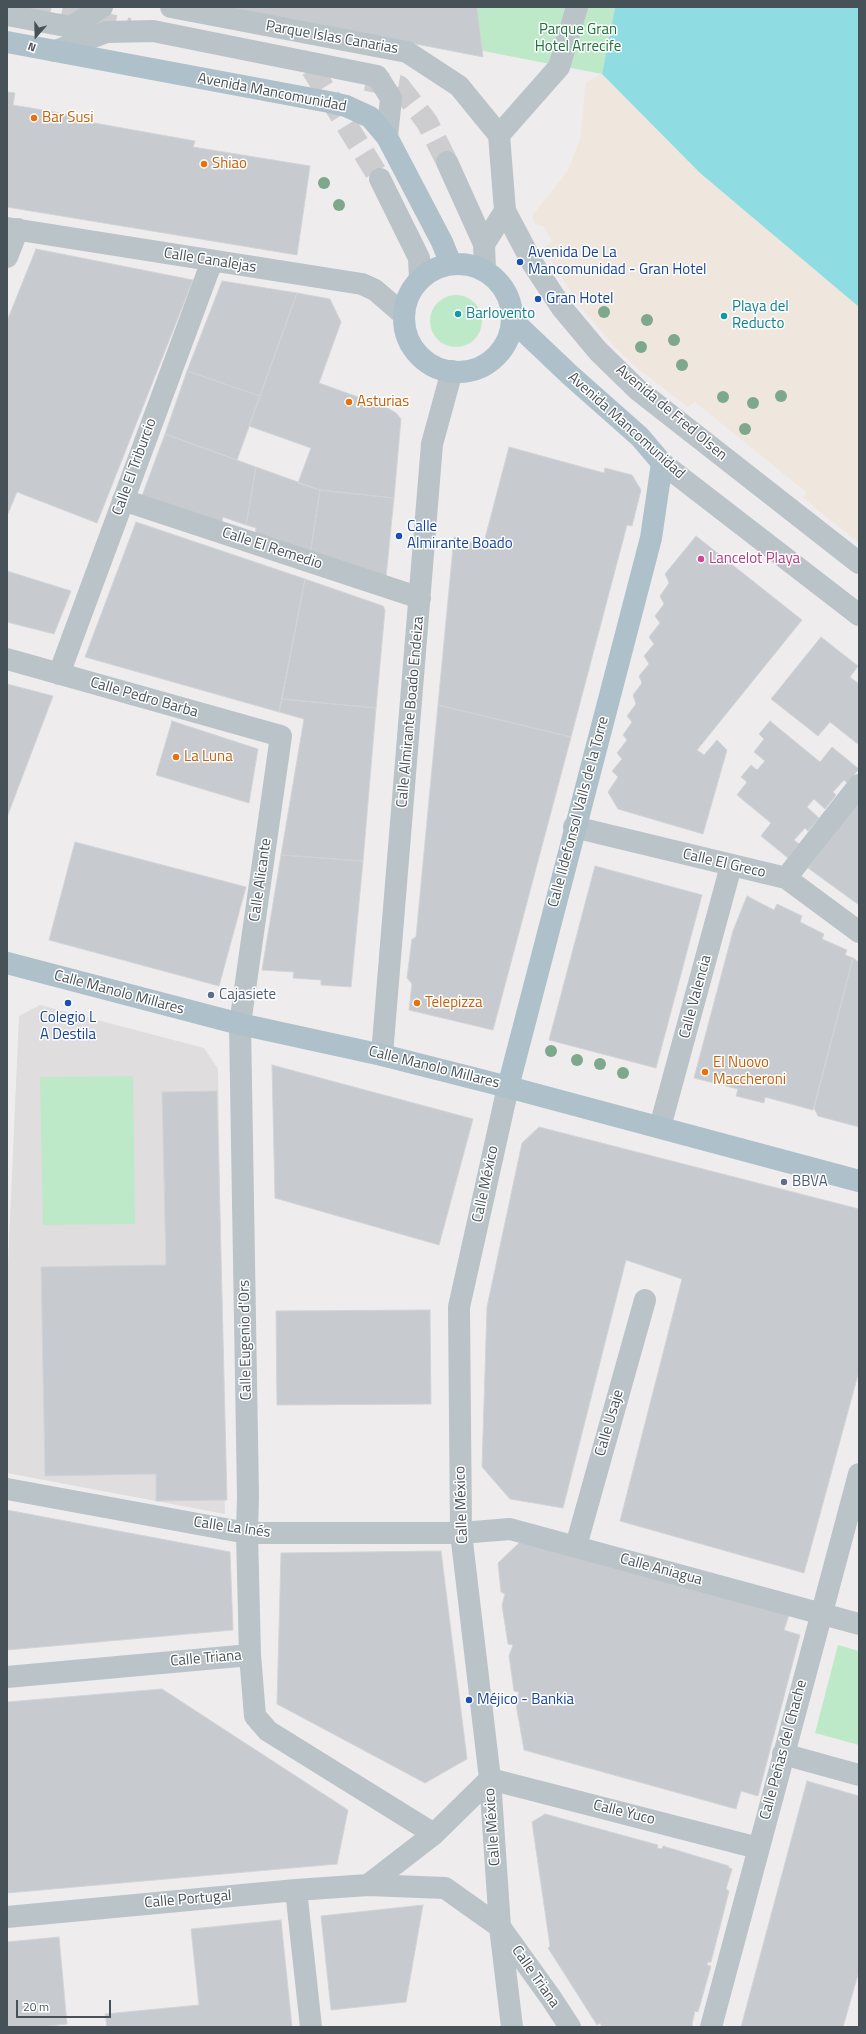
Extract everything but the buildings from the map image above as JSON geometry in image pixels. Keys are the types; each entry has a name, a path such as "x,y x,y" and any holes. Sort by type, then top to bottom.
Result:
{"main road":[{"name":"Avenida Mancomunidad","path":"7,42 346,106 370,117 387,137 452,264"},
{"path":"452,264 469,265 484,271 501,285 510,301 512,320 509,337 501,351 489,362 474,369 452,371 434,366 423,359 412,347 406,332 404,315 406,301 412,289 420,279 434,269 452,264"},
{"name":"Avenida Mancomunidad","path":"512,320 570,375 640,437 662,463"},
{"name":"Calle Ildefonsol Valls de la Torre","path":"508,1087 574,827 651,538 662,463"},
{"name":"Calle Manolo Millares","path":"7,962 240,1024 382,1055 508,1087 859,1181"}],"street":[{"path":"7,15 71,27 102,7"},
{"name":"Parque Islas Canarias","path":"171,7 407,52 460,86 499,135"},
{"path":"484,244 505,211 499,135 559,67 577,7"},
{"path":"55,51 107,32 153,31 377,76 391,98 387,137"},
{"path":"447,162 484,244 484,271"},
{"path":"380,179 419,258 420,279"},
{"name":"Avenida de Fred Olsen","path":"505,211 533,264 562,308 598,352 644,395 859,563"},
{"path":"7,257 12,228"},
{"name":"Calle Canalejas","path":"12,228 362,284 375,290 404,315"},
{"name":"Calle El Triburcio","path":"59,674 212,261"},
{"name":"Calle Almirante Boado Endeiza","path":"382,1055 432,444 452,371"},
{"name":"Avenida Mancomunidad","path":"662,463 859,615"},
{"name":"Calle El Remedio","path":"123,500 420,598"},
{"name":"Calle Pedro Barba","path":"7,659 281,736"},
{"name":"Calle Alicante","path":"240,1024 281,736"},
{"path":"786,878 859,785"},
{"name":"Calle El Greco","path":"574,827 786,878 859,932"},
{"name":"Calle Valencia","path":"660,1127 731,866"},
{"name":"Calle Eugenio d'Ors","path":"240,1024 250,1654"},
{"name":"Calle México","path":"508,1087 459,1307 461,1533 490,1779 500,1927 512,2027"},
{"name":"Calle Usaje","path":"576,1546 645,1300"},
{"name":"Calle Peñas del Chache","path":"711,2027 859,1474"},
{"name":"Calle La Inés","path":"7,1488 247,1533 461,1533"},
{"name":"Calle Aniagua","path":"461,1533 510,1529 859,1624"},
{"name":"Calle Triana","path":"7,1677 250,1654 255,1716 268,1731 434,1834"},
{"path":"783,1754 859,1775"},
{"path":"368,1885 434,1834 490,1779"},
{"name":"Calle Yuco","path":"490,1779 758,1848"},
{"name":"Calle Portugal","path":"7,1917 296,1890 368,1885 445,1888 500,1927"},
{"path":"296,1890 312,2027"},
{"name":"Calle Triana","path":"500,1927 570,2027"}],"shaded area":[{"path":"40,1005 204,1048 218,1069 225,1514 7,1473 7,1286 19,1016"}],"green space":[{"name":"Parque Gran Hotel Arrecife","path":"256,7 615,7 602,74"},
{"path":"456,295 466,297 474,303 480,311 482,321 480,331 474,339 466,345 456,347 446,345 438,339 432,331 430,321 432,311 438,303 446,297"},
{"path":"133,1076 135,1224 43,1225 40,1077"},
{"path":"838,1645 859,1651 859,1745 815,1733"}],"sand":[{"name":"Playa del Reducto","path":"602,74 700,173 859,307 859,543 803,498 806,492 695,402 688,407 637,368 614,346 580,306 543,248 552,242 544,227 534,223 532,216 567,172 580,140 586,82"}],"water":[{"path":"615,7 859,7 859,307 700,173 602,74"}],"tunnel":[{"path":"29,7 129,29"},
{"path":"312,69 380,179"},
{"path":"366,80 399,86 427,122 447,162"}],"place":[{"name":"Bar Susi","path":"34,118"},
{"name":"Shiao","path":"204,164"},
{"name":"Avenida De La Mancomunidad - Gran Hotel","path":"520,262"},
{"name":"Gran Hotel","path":"538,299"},
{"name":"Barlovento","path":"458,314"},
{"name":"Playa del Reducto","path":"724,316"},
{"name":"Asturias","path":"349,402"},
{"name":"Calle Almirante Boado","path":"399,536"},
{"name":"Lancelot Playa","path":"701,559"},
{"name":"La Luna","path":"176,757"},
{"name":"Cajasiete","path":"211,995"},
{"name":"Colegio L A Destila","path":"68,1003"},
{"name":"Telepizza","path":"417,1003"},
{"name":"El Nuovo Maccheroni","path":"705,1072"},
{"name":"BBVA","path":"784,1182"},
{"name":"Méjico - Bankia","path":"469,1700"}]}
